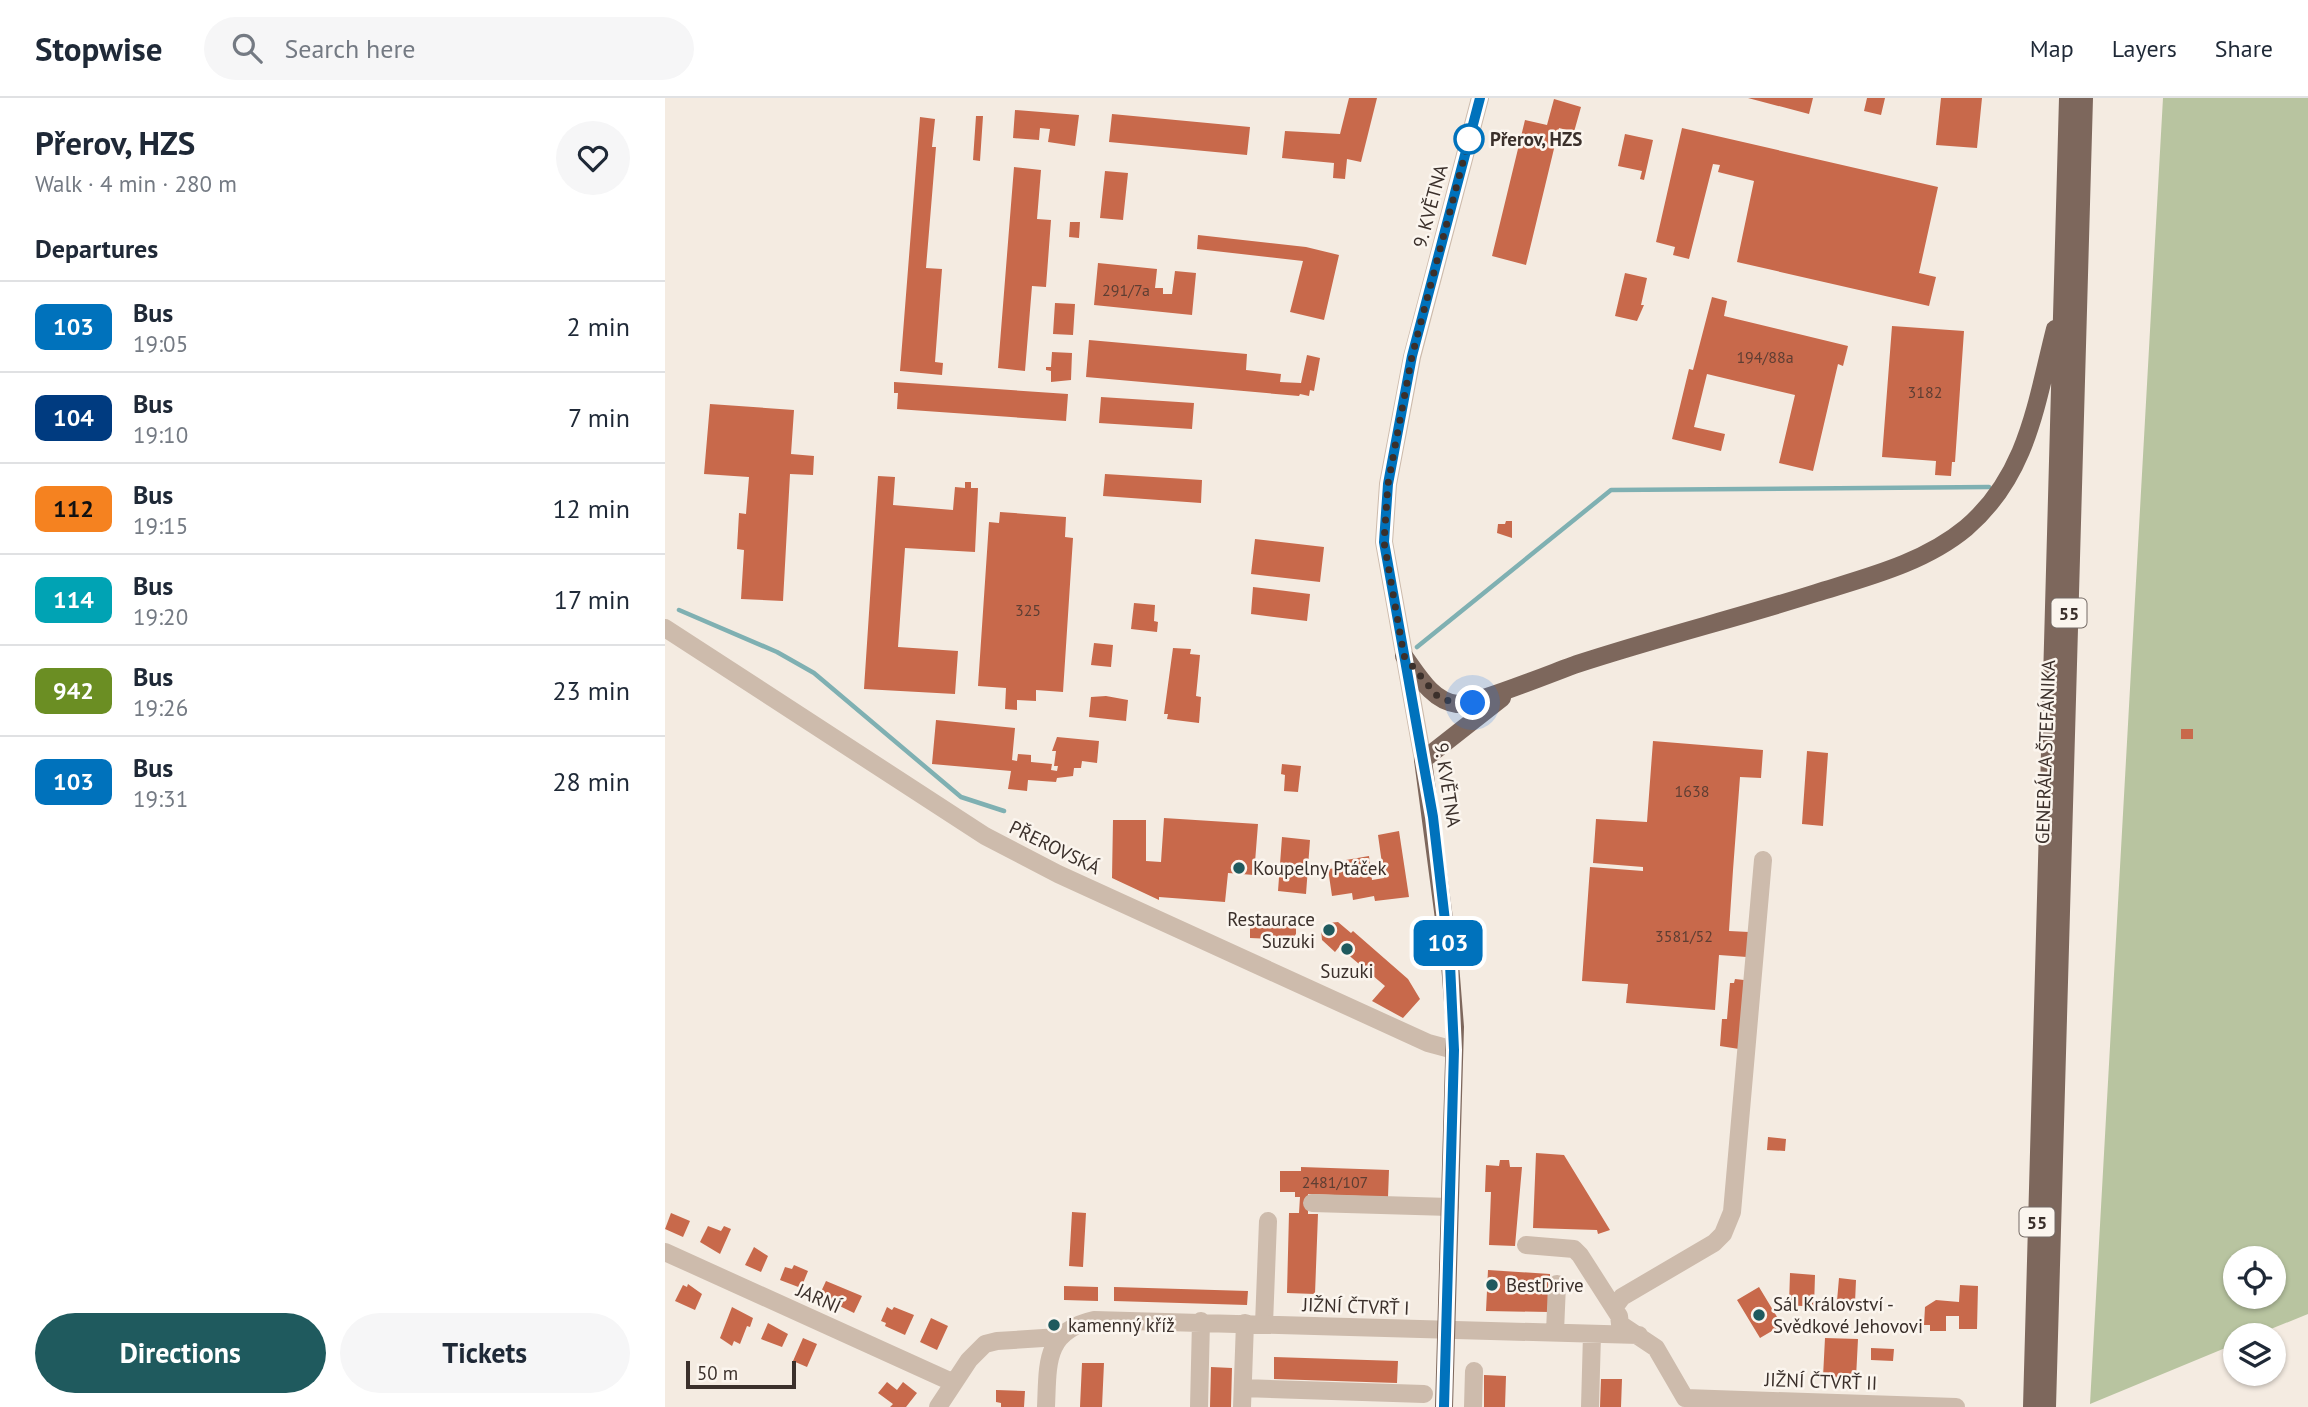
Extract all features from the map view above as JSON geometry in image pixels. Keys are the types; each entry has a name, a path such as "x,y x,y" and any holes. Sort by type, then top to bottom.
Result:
{"main road":[{"name":"GENERÁLA ŠTEFÁNIKA","path":"2032,1407 2068,98"},
{"name":"GENERÁLA ŠTEFÁNIKA","path":"2047,1407 2084,98"},
{"path":"1404,656 1430,690 1457,704 1473,703 1531,681 1892,569 1943,544 1984,509 2005,482 2025,448 2063,299"},
{"path":"1423,760 1493,704 1531,681"},
{"name":"9. KVĚTNA","path":"1423,760 1450,964 1454,1050 1444,1407"}],"street":[{"name":"9. KVĚTNA","path":"1423,760 1384,542 1388,484 1412,356 1480,98"},
{"name":"PŘEROVSKÁ","path":"665,628 985,836 1236,957 1428,1043 1454,1050"},
{"path":"1614,1308 1622,1297 1714,1243 1723,1234 1732,1212 1763,860"},
{"path":"1312,1203 1450,1208"},
{"path":"1264,1324 1268,1221"},
{"name":"JIŽNÍ ČTVRŤ II","path":"1526,1245 1574,1249 1614,1308 1620,1324 1656,1348 1688,1403 1956,1407"},
{"name":"JARNÍ","path":"665,1252 954,1383"},
{"path":"1555,1332 1557,1284"},
{"name":"JIŽNÍ ČTVRŤ I","path":"938,1407 969,1360 985,1344 997,1340 1064,1333 1094,1320 1447,1329"},
{"path":"1199,1407 1201,1321"},
{"path":"1242,1407 1245,1323"},
{"path":"1447,1329 1639,1335"},
{"path":"1046,1407 1049,1358 1064,1333"},
{"path":"1590,1407 1592,1334"},
{"path":"1473,1407 1474,1371"},
{"path":"1243,1388 1424,1394"}],"green space":[{"path":"2163,98 2308,98 2308,1314 2286,1323 2223,1323 2223,1349 2090,1404"}],"building":[{"path":"1349,98 1377,98 1361,162 1347,159 1345,179 1333,178 1334,163 1282,158 1285,131 1340,134"},
{"path":"1748,98 1813,98 1809,114"},
{"path":"1867,98 1885,98 1881,115 1864,111"},
{"path":"1941,98 1982,98 1977,148 1936,145"},
{"path":"1554,99 1581,107 1574,132 1559,128 1526,265 1492,256 1525,120 1547,125"},
{"path":"1015,110 1079,115 1075,146 1048,142 1050,129 1040,128 1039,140 1013,138"},
{"path":"1112,114 1250,127 1247,155 1109,142"},
{"path":"976,116 983,116 980,161 973,160"},
{"path":"920,117 935,119 932,147 936,147 926,268 942,269 935,362 943,363 942,375 900,371"},
{"path":"1682,128 1938,187 1919,273 1936,277 1929,306 1737,262 1754,181 1718,172 1720,165 1713,164 1689,259 1673,255 1675,247 1656,242"},
{"path":"1625,134 1653,140 1644,180 1640,179 1642,171 1618,166"},
{"path":"1014,167 1041,170 1037,219 1051,220 1046,287 1032,286 1025,371 998,368"},
{"path":"1105,171 1128,173 1123,220 1100,218"},
{"path":"1070,222 1080,222 1079,238 1069,237"},
{"path":"1198,235 1306,247 1339,255 1324,320 1290,312 1303,261 1197,249"},
{"path":"1098,263 1157,269 1155,288 1163,288 1163,294 1172,294 1175,271 1196,273 1192,315 1094,305"},
{"path":"1625,273 1647,278 1641,305 1644,305 1637,321 1615,316"},
{"path":"1712,297 1727,301 1724,316 1848,346 1843,366 1838,364 1813,471 1779,463 1795,395 1707,374 1694,427 1725,434 1721,451 1672,439 1689,369 1693,370"},
{"path":"1055,303 1075,304 1073,335 1053,334"},
{"path":"1892,326 1964,331 1955,462 1952,462 1951,476 1935,475 1936,461 1882,457"},
{"path":"1089,340 1247,354 1246,370 1281,374 1280,382 1301,383 1307,355 1320,358 1314,391 1310,390 1309,396 1299,396 1086,377"},
{"path":"1052,352 1072,353 1071,380 1051,382 1051,371 1046,370 1046,367 1051,367"},
{"path":"894,382 1068,394 1066,421 897,409 898,393 894,393"},
{"path":"1101,397 1194,403 1192,429 1099,423"},
{"path":"710,404 794,410 791,454 814,456 813,475 790,474 783,601 741,599 744,550 737,549 739,513 746,514 749,477 704,474"},
{"path":"1105,474 1202,480 1201,503 1103,496"},
{"path":"878,476 895,477 893,505 953,510 955,487 965,488 965,482 971,482 971,488 978,488 975,552 905,548 898,647 958,651 955,694 864,689"},
{"path":"1000,512 1066,517 1065,537 1073,538 1063,692 1036,690 1036,701 1017,700 1017,710 1005,709 1006,688 978,686 989,522 999,523"},
{"path":"1506,521 1512,521 1512,538 1497,533 1498,524 1505,524"},
{"path":"1255,539 1324,547 1320,582 1251,574"},
{"path":"1253,587 1310,594 1307,621 1251,614"},
{"path":"1134,603 1155,605 1154,621 1158,622 1157,632 1131,629"},
{"path":"1094,643 1113,645 1111,667 1091,665"},
{"path":"1173,648 1191,649 1190,654 1200,655 1196,696 1201,697 1199,723 1167,719 1168,714 1164,714"},
{"path":"1106,696 1128,700 1126,721 1089,717 1091,697"},
{"path":"936,720 1015,728 1012,760 1017,761 1018,754 1031,755 1031,762 1052,764 1051,770 1057,771 1058,766 1054,766 1056,751 1052,751 1057,737 1099,741 1097,763 1082,761 1081,768 1074,768 1073,776 1057,778 1056,782 1028,780 1027,791 1008,789 1011,771 932,764"},
{"path":"2181,729 2193,729 2193,739 2181,739"},
{"path":"1653,741 1763,750 1761,778 1740,777 1729,931 1749,932 1747,957 1719,955 1715,1010 1626,1003 1628,984 1582,981 1590,867 1643,871 1643,867 1593,863 1596,819 1647,822"},
{"path":"1807,751 1828,753 1823,826 1802,824"},
{"path":"1282,764 1301,766 1298,792 1284,791 1285,775 1281,774"},
{"path":"1164,818 1258,824 1254,875 1228,873 1225,902 1159,897 1159,900 1112,878 1113,820 1146,820 1146,861 1161,862"},
{"path":"1399,831 1409,897 1375,901 1374,896 1353,900 1352,893 1332,896 1328,869 1348,867 1346,860 1369,856 1372,880 1384,878 1378,835"},
{"path":"1282,837 1310,840 1306,894 1278,891"},
{"path":"1250,920 1291,920 1296,926 1296,934 1291,940 1250,938"},
{"path":"1338,922 1351,933 1353,931 1408,979 1420,999 1403,1018 1372,1001 1385,986 1339,947 1335,952 1322,940 1321,930 1328,923"},
{"path":"1735,979 1744,980 1739,1049 1720,1046 1722,1019 1727,1019 1730,983 1734,983"},
{"path":"1768,1137 1786,1139 1785,1151 1767,1150"},
{"path":"1536,1153 1564,1155 1610,1230 1598,1234 1597,1230 1533,1228"},
{"path":"1500,1160 1509,1160 1510,1167 1522,1167 1515,1246 1489,1245 1491,1192 1485,1192 1486,1165 1499,1166"},
{"path":"1301,1167 1389,1170 1388,1197 1308,1194 1308,1214 1318,1214 1315,1294 1287,1293 1289,1213 1299,1213 1300,1197 1295,1197 1295,1192 1280,1192 1280,1171 1301,1171"},
{"path":"1072,1212 1086,1213 1083,1267 1069,1266"},
{"path":"671,1213 690,1221 683,1237 665,1229"},
{"path":"708,1226 721,1231 724,1226 731,1229 720,1254 700,1242"},
{"path":"754,1247 768,1256 761,1272 745,1265"},
{"path":"794,1265 808,1271 801,1288 780,1280 785,1267 792,1269"},
{"path":"1488,1270 1550,1274 1549,1312 1486,1311"},
{"path":"1790,1273 1815,1275 1814,1307 1789,1305"},
{"path":"1839,1278 1856,1280 1855,1303 1837,1301"},
{"path":"826,1281 862,1296 854,1313 819,1296"},
{"path":"688,1284 702,1294 695,1310 675,1301 683,1285 687,1287"},
{"path":"1960,1285 1978,1286 1977,1329 1959,1329 1959,1316 1946,1316 1946,1331 1930,1331 1930,1325 1924,1325 1925,1307 1936,1300 1959,1302"},
{"path":"1064,1286 1098,1287 1098,1301 1064,1300"},
{"path":"1114,1287 1248,1291 1247,1305 1114,1301"},
{"path":"1759,1287 1782,1325 1760,1338 1737,1300"},
{"path":"732,1307 753,1318 740,1344 734,1341 732,1346 720,1338"},
{"path":"887,1307 914,1315 905,1335 885,1326 886,1323 881,1321"},
{"path":"931,1318 948,1326 937,1350 920,1342"},
{"path":"768,1323 788,1334 782,1347 761,1339"},
{"path":"803,1338 817,1344 807,1367 793,1361"},
{"path":"1825,1338 1858,1339 1856,1378 1823,1377"},
{"path":"1871,1348 1894,1349 1893,1361 1871,1360"},
{"path":"1274,1357 1398,1361 1397,1383 1274,1379"},
{"path":"1082,1363 1104,1363 1102,1407 1080,1407"},
{"path":"1211,1367 1232,1368 1231,1407 1210,1407"},
{"path":"1484,1375 1506,1376 1505,1407 1484,1407"},
{"path":"1601,1379 1622,1379 1621,1407 1600,1407"},
{"path":"887,1382 897,1390 903,1382 917,1393 906,1407 890,1407 893,1404 878,1393"},
{"path":"996,1390 1025,1391 1024,1407 1001,1407 1001,1403 996,1402"}],"waterway":[{"path":"1417,647 1611,490 1989,487"},
{"path":"679,610 777,652 814,673 961,797 1004,811"}],"bus line":[{"name":"103","path":"1444,1407 1455,1027 1453,998 1433,817 1384,542 1388,484 1412,356 1480,98"}],"place":[{"name":"Přerov, HZS","path":"1469,139"},
{"name":"Koupelny Ptáček","path":"1239,868"},
{"name":"Restaurace Suzuki","path":"1329,930"},
{"name":"Suzuki","path":"1347,949"},
{"name":"BestDrive","path":"1492,1285"},
{"name":"Sál Království - Svědkové Jehovovi","path":"1759,1315"},
{"name":"kamenný kříž","path":"1054,1325"}],"route":[{"path":"1469,139 1412,356 1388,484 1384,542 1404,656 1438,697 1457,704 1473,703"}]}
